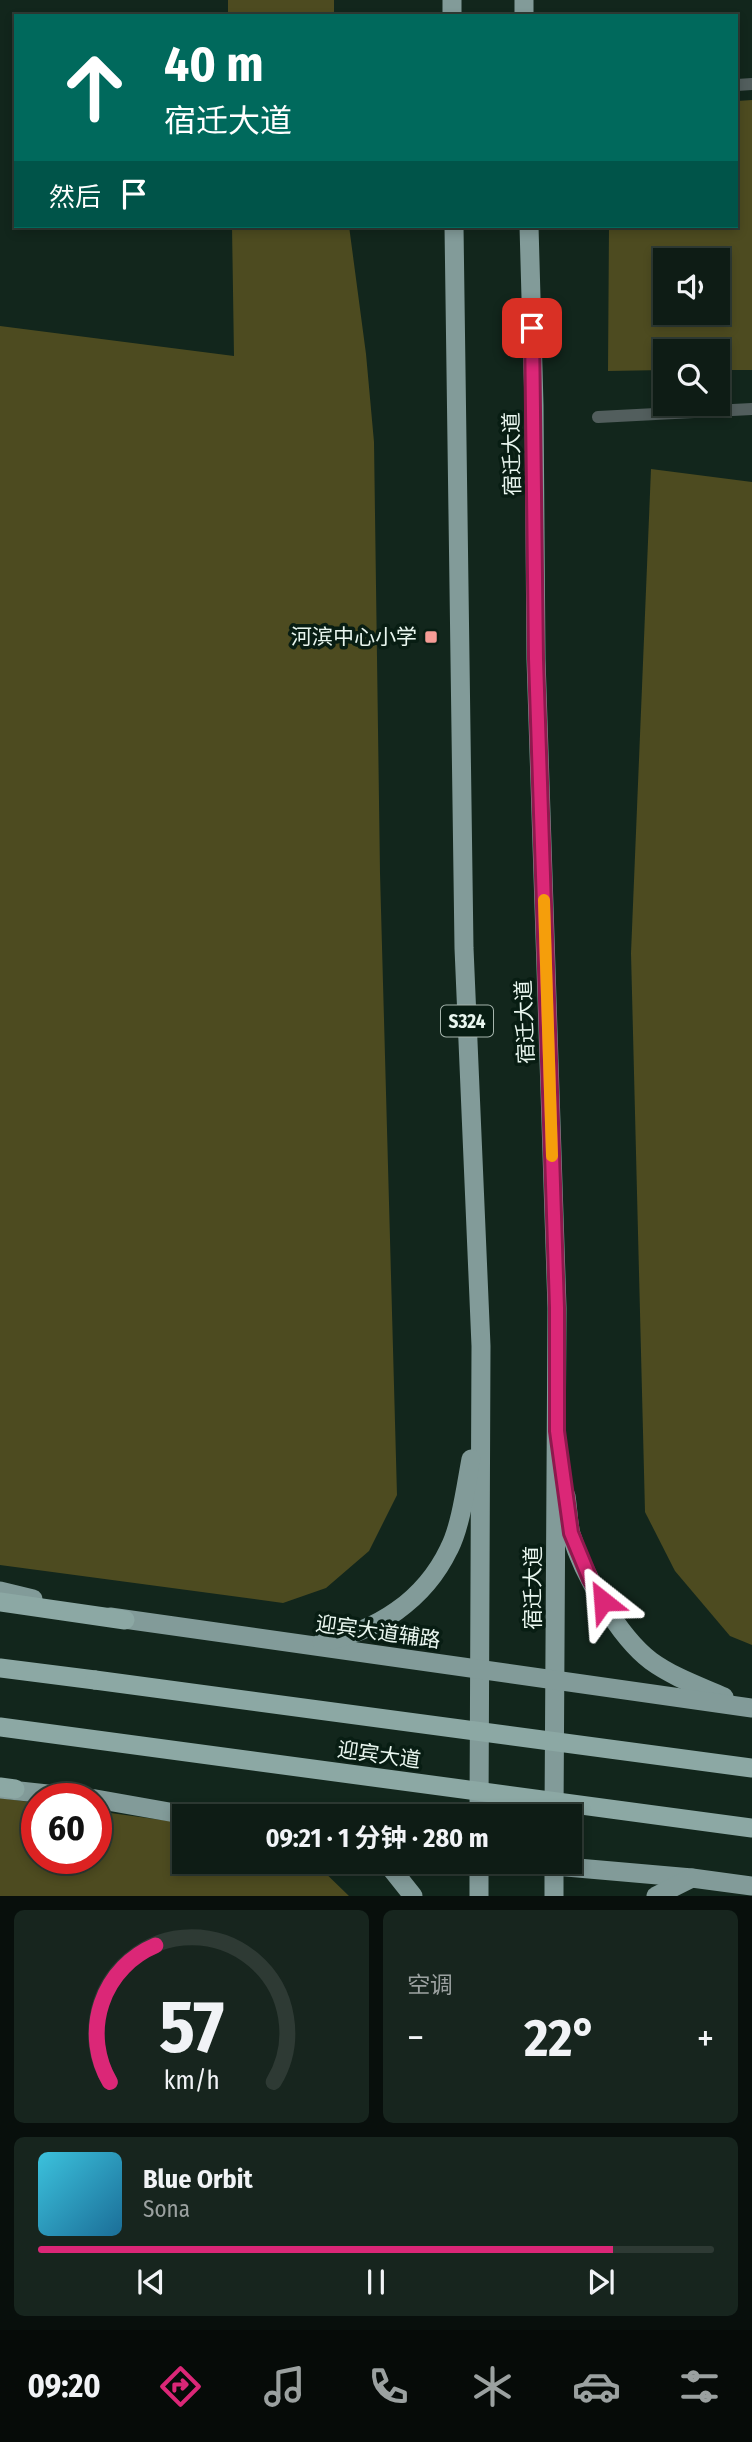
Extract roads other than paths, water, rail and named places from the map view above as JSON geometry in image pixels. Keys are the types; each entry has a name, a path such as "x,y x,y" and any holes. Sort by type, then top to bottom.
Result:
{"highway":[{"path":"0,1602 125,1620"},
{"name":"迎宾大道","path":"0,1668 752,1768"},
{"name":"迎宾大道","path":"0,1727 752,1828"}],"main road":[{"name":"S324","path":"454,228 464,948 481,1346 479,1804"},
{"name":"宿迁大道","path":"529,228 537,673 557,1308 554,1804"},
{"path":"306,1645 350,1637 402,1608 430,1583 450,1547 465,1493 480,1407"},
{"path":"557,1431 571,1533 590,1579 615,1623 650,1660 680,1678 750,1707"},
{"name":"迎宾大道辅路","path":"0,1591 125,1620 750,1707"},
{"path":"112,1802 172,1812"},
{"path":"582,1867 752,1886"},
{"path":"395,1874 412,1896"},
{"path":"479,1874 479,1896"},
{"path":"554,1874 554,1896"},
{"path":"656,1896 692,1878"}],"lane":[{"path":"598,417 752,409"}],"place":[{"name":"河滨中心小学","path":"431,637"}]}
